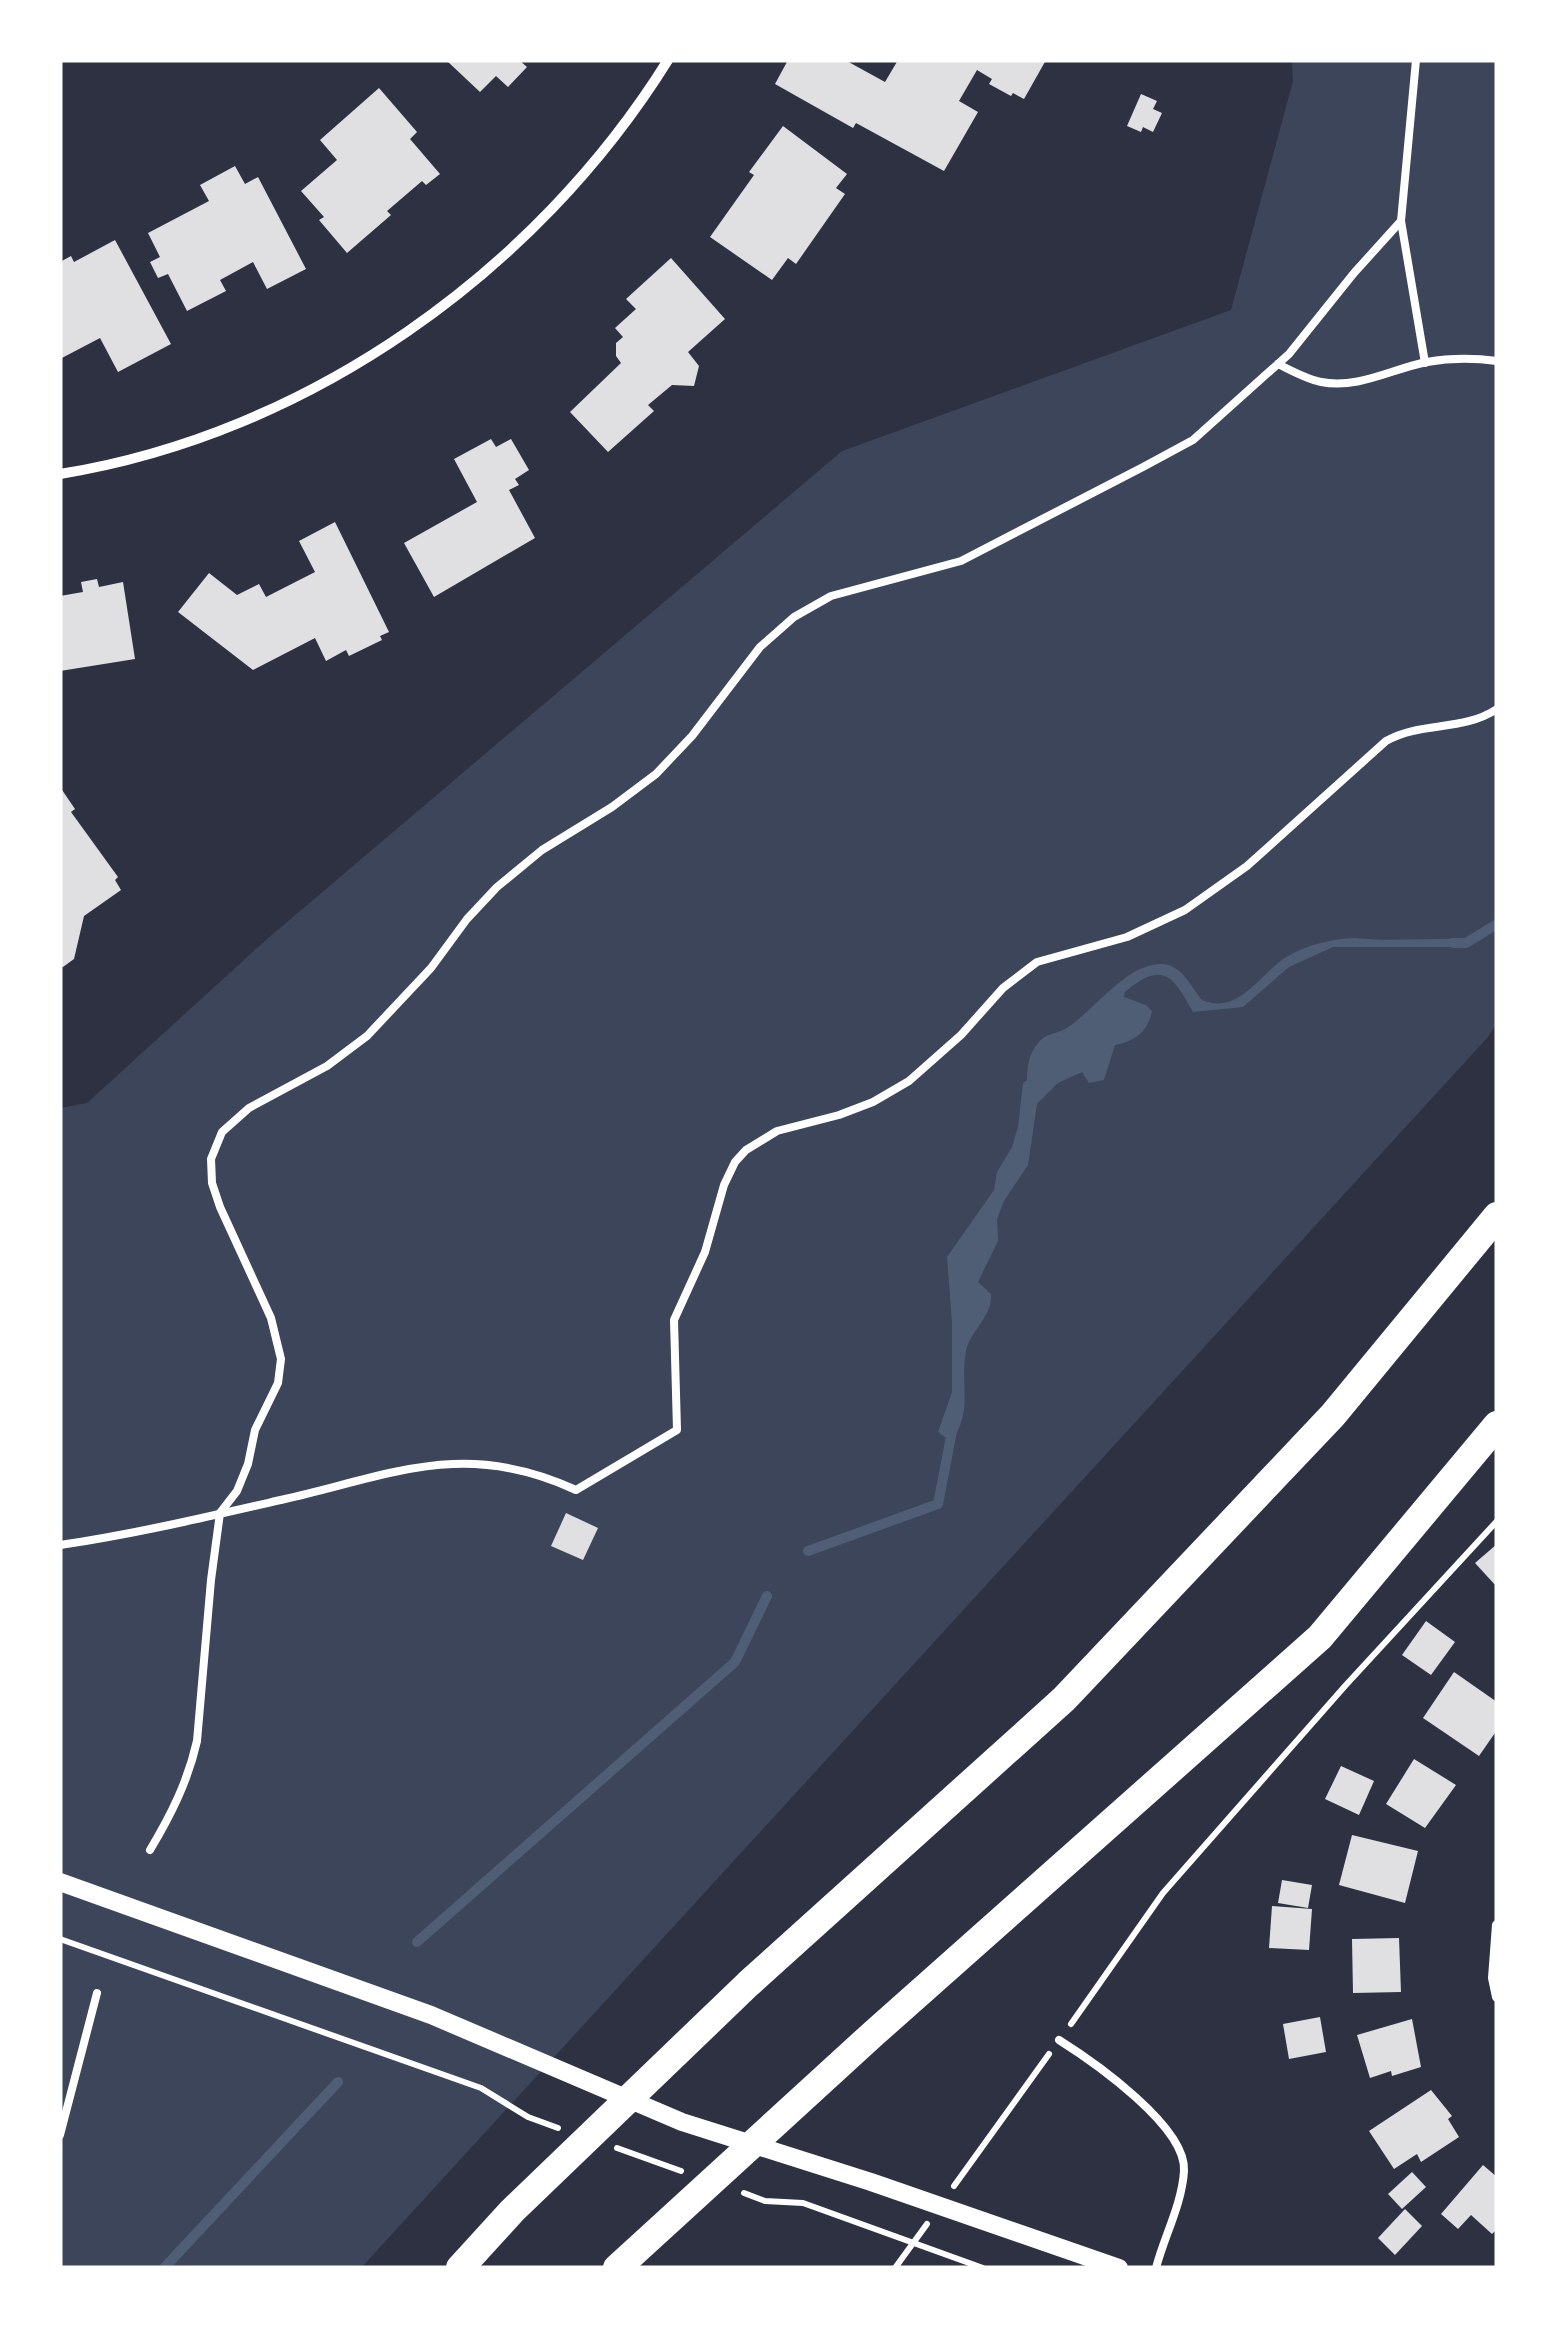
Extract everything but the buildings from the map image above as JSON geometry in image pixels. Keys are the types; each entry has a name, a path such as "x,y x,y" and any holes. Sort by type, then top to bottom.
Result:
{"highway":[{"path":"460,2268 512,2211 748,1984 1064,1699 1333,1416 1497,1216"},
{"path":"625,2259 1320,1636 1497,1426"}],"street":[{"path":"60,474 134,458 248,419 299,396 423,321 540,222 635,109 668,60"},
{"path":"60,1882 431,2015 682,2122 1119,2268"},
{"path":"1497,1925 1493,1978 1497,1997"}],"lane":[{"path":"1416,60 1401,221 1426,362"},
{"path":"150,1850 170,1816 192,1765 197,1742 210,1580 220,1513 237,1491 248,1464 255,1430 278,1383 281,1358 271,1318 212,1183 211,1159 222,1132 249,1108 327,1066 367,1036 432,968 497,887 542,850 612,807 656,774 692,736 760,646 794,617 831,596 961,562 1193,440 1314,327 1354,273 1401,221"},
{"path":"1278,364 1324,382 1350,383 1426,362 1478,358 1497,361"},
{"path":"60,1545 220,1513 388,1472 448,1465 490,1463 523,1469 576,1490 676,1430 674,1320 705,1252 724,1185 746,1150 776,1132 873,1102 908,1081 961,1035 1003,988 1037,962 1127,937 1209,895 1386,741 1402,732 1477,721 1497,709"},
{"path":"60,2135 97,1993"},
{"path":"1060,2040 1103,2068 1170,2131 1185,2168 1156,2268"}],"path":[{"path":"1004,2118 1163,1893 1497,1521"},
{"path":"60,1939 481,2088 528,2117 564,2130"},
{"path":"601,2142 692,2175"},
{"path":"729,2188 765,2200 804,2203 982,2268"}],"shaded area":[{"path":"1292,60 1497,60 1497,1023 361,2268 60,2268 60,1108 87,1103 267,939 842,451 1231,310 1293,81"},
{"path":"1355,938 1464,939 1468,947 1333,947 1289,967 1243,1007 1193,1012 1166,976 1149,977 1125,992 1124,997 1152,1011 1144,1030 1115,1045 1104,1080 1089,1083 1082,1072 1058,1083 1037,1104 1028,1165 1004,1201 997,1219 998,1241 978,1282 991,1294 991,1302 966,1351 960,1426 955,1436 946,1438 938,1432 952,1392 947,1257 994,1190 997,1172 1012,1147 1018,1127 1023,1083 1038,1043 1076,1021 1123,979 1149,966 1163,964 1176,969 1202,1000 1228,1002 1296,952 1320,943"}],"waterway":[{"path":"1453,943 1466,943 1497,924"},
{"path":"808,1551 938,1504 953,1426"},
{"path":"417,1942 735,1662 767,1596"},
{"path":"164,2268 338,2082"}]}
